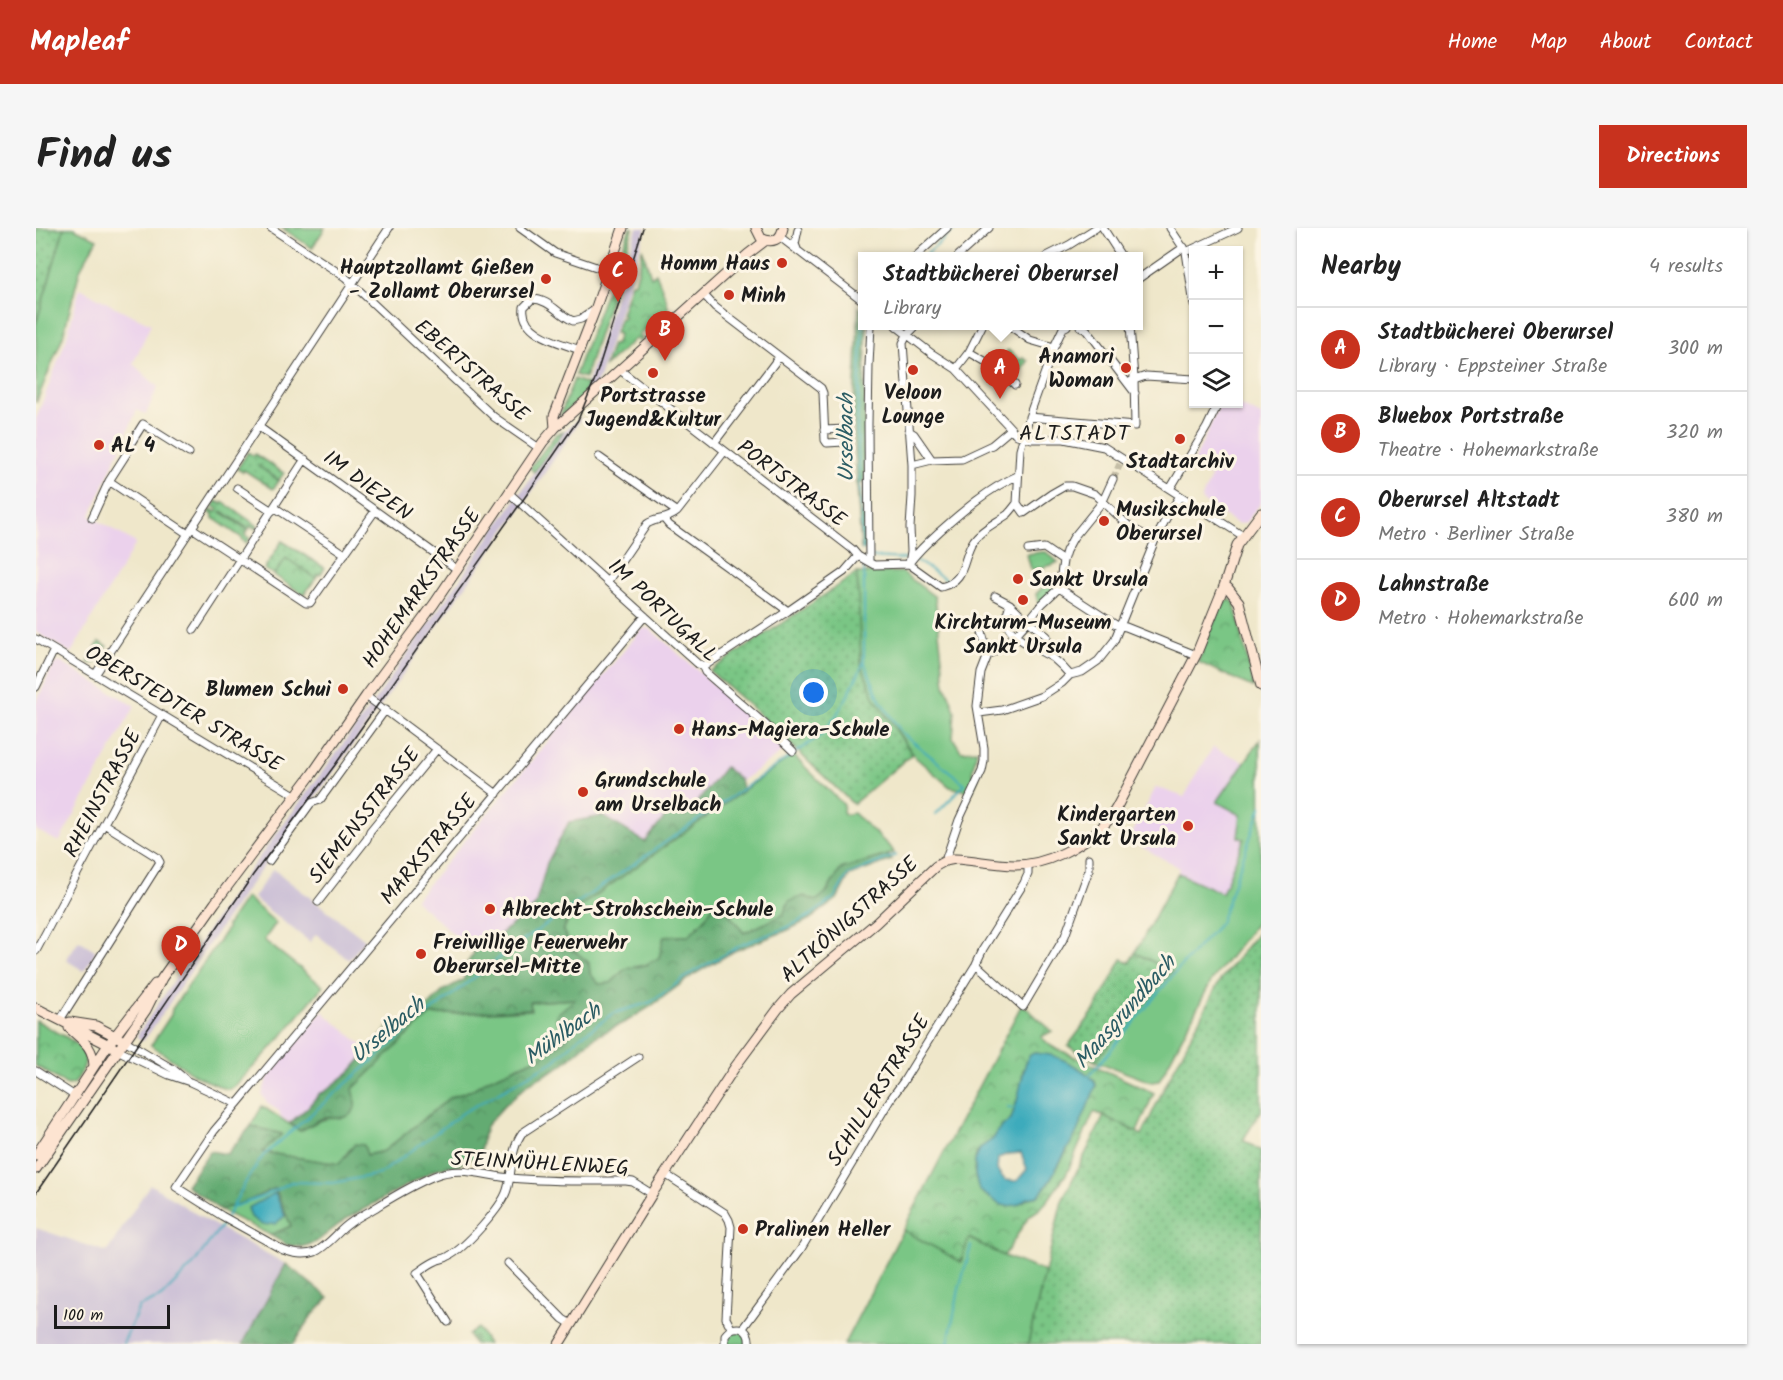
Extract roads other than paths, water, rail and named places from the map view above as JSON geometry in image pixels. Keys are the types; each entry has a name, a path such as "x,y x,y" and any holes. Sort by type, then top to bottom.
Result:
{"street":[{"name":"EBERTSTRASSE","path":"271,228 345,277 494,417 539,448"},
{"path":"95,675 389,228"},
{"path":"520,228 555,253 608,271"},
{"path":"555,428 554,416 595,310 623,228"},
{"path":"920,252 947,228"},
{"path":"962,252 989,228"},
{"path":"1055,252 1096,228"},
{"path":"1103,228 1118,252"},
{"path":"1170,228 1185,250 1193,300"},
{"path":"1143,276 1185,250 1238,228"},
{"path":"760,235 775,240 782,233 799,229 796,249"},
{"path":"782,233 796,249 858,296"},
{"name":"HOHEMARKSTRASSE","path":"36,1169 146,1010 162,978 458,570 539,448 555,428 748,254 760,235"},
{"path":"704,294 714,308 821,388 824,430"},
{"path":"580,350 537,332 524,319 524,307 532,299 539,299 547,302 573,321 581,320 595,310"},
{"path":"869,561 868,405 871,330"},
{"path":"901,330 956,369 1017,435 1023,438 1079,441 1104,447 1122,462 1170,489 1243,536"},
{"path":"909,564 912,465 903,343 912,330"},
{"path":"956,369 969,352 980,330"},
{"path":"1016,330 1030,340 1054,348"},
{"path":"1061,330 1029,417 1018,457 1017,503 1024,513 1065,486 1072,486 1095,494 1131,528 1155,540"},
{"path":"1087,330 1120,376 1131,381 1146,376 1189,379"},
{"path":"1029,417 1135,426 1130,330"},
{"path":"969,352 1000,370 1016,385"},
{"path":"714,443 779,357"},
{"name":"PORTSTRASSE","path":"620,370 852,549 858,556 874,565 909,564"},
{"path":"1170,489 1216,408"},
{"path":"92,518 109,481 143,424 189,453"},
{"name":"IM DIEZEN","path":"259,427 458,570"},
{"path":"912,465 932,460 962,459 992,445 1011,429"},
{"path":"909,431 914,434 932,460"},
{"path":"608,581 647,524 652,520 671,517 677,512 724,452"},
{"path":"599,457 677,512"},
{"path":"194,630 305,459"},
{"path":"909,564 917,553 959,514 979,498 1017,476"},
{"path":"988,655 1016,636 1042,604 1059,588 1066,551 1073,538 1103,501 1113,479"},
{"path":"109,481 240,560 306,603 310,603 375,511"},
{"path":"237,488 345,554"},
{"name":"IM PORTUGALL","path":"509,493 702,666 705,672 793,752"},
{"path":"979,713 1002,710 1042,696 1070,675 1082,672 1098,661 1114,641 1155,540 1168,513 1180,496"},
{"path":"909,564 941,587 954,582 964,568 972,542 989,525 1008,514 1017,503"},
{"name":"ALTKÖNIGSTRASSE","path":"559,1344 652,1194 735,1067 771,1017 791,994 876,923 936,866 945,861 1028,864 1070,849 1102,827 1109,819 1119,804 1196,655 1238,545 1261,513"},
{"path":"664,519 669,525 788,611"},
{"path":"1028,550 1044,548 1063,561"},
{"path":"702,666 844,572 858,556"},
{"path":"1224,586 1239,602 1261,686"},
{"path":"1059,588 1121,626 1196,655"},
{"path":"995,596 1010,604 1047,636"},
{"path":"1010,604 1005,619 1009,629 1016,636 1055,660 1070,675"},
{"name":"MARXSTRASSE","path":"176,1187 214,1131 645,616"},
{"path":"945,861 959,820 982,771 984,748 977,706 981,673 988,655 980,625"},
{"name":"OBERSTEDTER STRASSE","path":"36,639 295,795"},
{"name":"OBERSTEDTER STRASSE","path":"36,687 54,650"},
{"path":"366,696 496,794"},
{"path":"269,861 312,803 320,800 386,710"},
{"name":"RHEINSTRASSE","path":"36,951 162,715"},
{"name":"SIEMENSSTRASSE","path":"318,902 367,839 370,831 437,749"},
{"path":"60,1020 160,862 157,857 104,824"},
{"path":"976,963 1023,1007 1065,936 1089,870 1089,858"},
{"name":"SCHILLERSTRASSE","path":"743,1328 801,1249 1024,883 1028,874 1028,864"},
{"name":"HOHEMARKSTRASSE","path":"36,1155 108,1045 150,989 162,978"},
{"path":"36,1008 169,1076 190,1082 237,1104"},
{"path":"60,1020 96,1026 173,1069 190,1082"},
{"path":"60,1020 88,1045 94,1057 94,1066"},
{"path":"448,1322 417,1273 436,1260 450,1256 477,1232 497,1208 506,1194 515,1146 522,1133 638,1057"},
{"path":"36,1071 75,1096"},
{"name":"STEINMÜHLENWEG","path":"176,1187 222,1216 293,1254 316,1251 350,1222 403,1191 451,1170 510,1178 626,1181 633,1182 652,1194"},
{"path":"665,1174 725,1213 729,1220 731,1227 726,1318 731,1328"},
{"path":"508,1263 563,1319 571,1324"},
{"path":"725,1344 725,1335 731,1328 743,1328 749,1335 749,1344"}],"water":[{"path":"1034,1053 1049,1055 1065,1061 1085,1072 1096,1086 1077,1132 1047,1185 1038,1196 1028,1198 1017,1205 1006,1206 999,1204 979,1190 975,1175 975,1161 980,1148 993,1139 1000,1128 1011,1119 1026,1061","holes":["1021,1153 1027,1169 1017,1181 1005,1180 997,1170 998,1158"]},
{"path":"275,1193 285,1216 275,1224 262,1225 251,1217 248,1208"}],"waterway":[{"name":"Urselbach","path":"929,252 956,228"},
{"name":"Urselbach","path":"863,330 857,427 863,550"},
{"name":"Mühlbach","path":"873,557 905,559"},
{"name":"Mühlbach","path":"915,560 949,581"},
{"name":"Urselbach","path":"123,1344 139,1307 161,1297 192,1266 224,1222 263,1156 416,1023 512,948 821,735 846,699 864,662 864,567"},
{"name":"Mühlbach","path":"864,662 880,700 902,733 965,784 936,814"},
{"name":"Maasgrundbach","path":"1088,1077 1220,923 1261,807"},
{"name":"Mühlbach","path":"233,1207 264,1196 291,1182 333,1183 380,1174 464,1112 554,1061 580,1037 614,1013 651,1002 693,972 743,944 786,928 811,915 834,898 848,875 896,855"},
{"path":"1008,1107 1017,1109"},
{"name":"Maasgrundbach","path":"948,1344 959,1289 971,1246"}],"tunnel":[{"path":"1113,479 1120,464"}],"tram line":[{"path":"36,1193 253,875 335,765 578,420 595,379 643,228"}],"place":[{"name":"Homm Haus","path":"782,263"},
{"name":"Hauptzollamt Gießen - Zollamt Oberursel","path":"546,279"},
{"name":"Minh","path":"729,295"},
{"name":"Oberursel Altstadt","path":"618,302"},
{"name":"Bluebox Portstraße","path":"665,361"},
{"name":"Anamori Woman","path":"1126,368"},
{"name":"Veloon Lounge","path":"913,370"},
{"name":"Portstrasse Jugend&Kultur","path":"653,373"},
{"name":"Stadtbücherei Oberursel","path":"1000,399"},
{"name":"Stadtarchiv","path":"1180,439"},
{"name":"AL 4","path":"99,445"},
{"name":"Musikschule Oberursel","path":"1104,521"},
{"name":"Sankt Ursula","path":"1018,579"},
{"name":"Kirchturm-Museum Sankt Ursula","path":"1023,600"},
{"name":"Blumen Schui","path":"343,689"},
{"name":"Hans-Magiera-Schule","path":"679,729"},
{"name":"Grundschule am Urselbach","path":"583,792"},
{"name":"Kindergarten Sankt Ursula","path":"1188,826"},
{"name":"Albrecht-Strohschein-Schule","path":"490,909"},
{"name":"Freiwillige Feuerwehr Oberursel-Mitte","path":"421,954"},
{"name":"Lahnstraße","path":"181,976"},
{"name":"Pralinen Heller","path":"743,1229"}],"district":[{"name":"ALTSTADT","path":"1075,432"}]}
